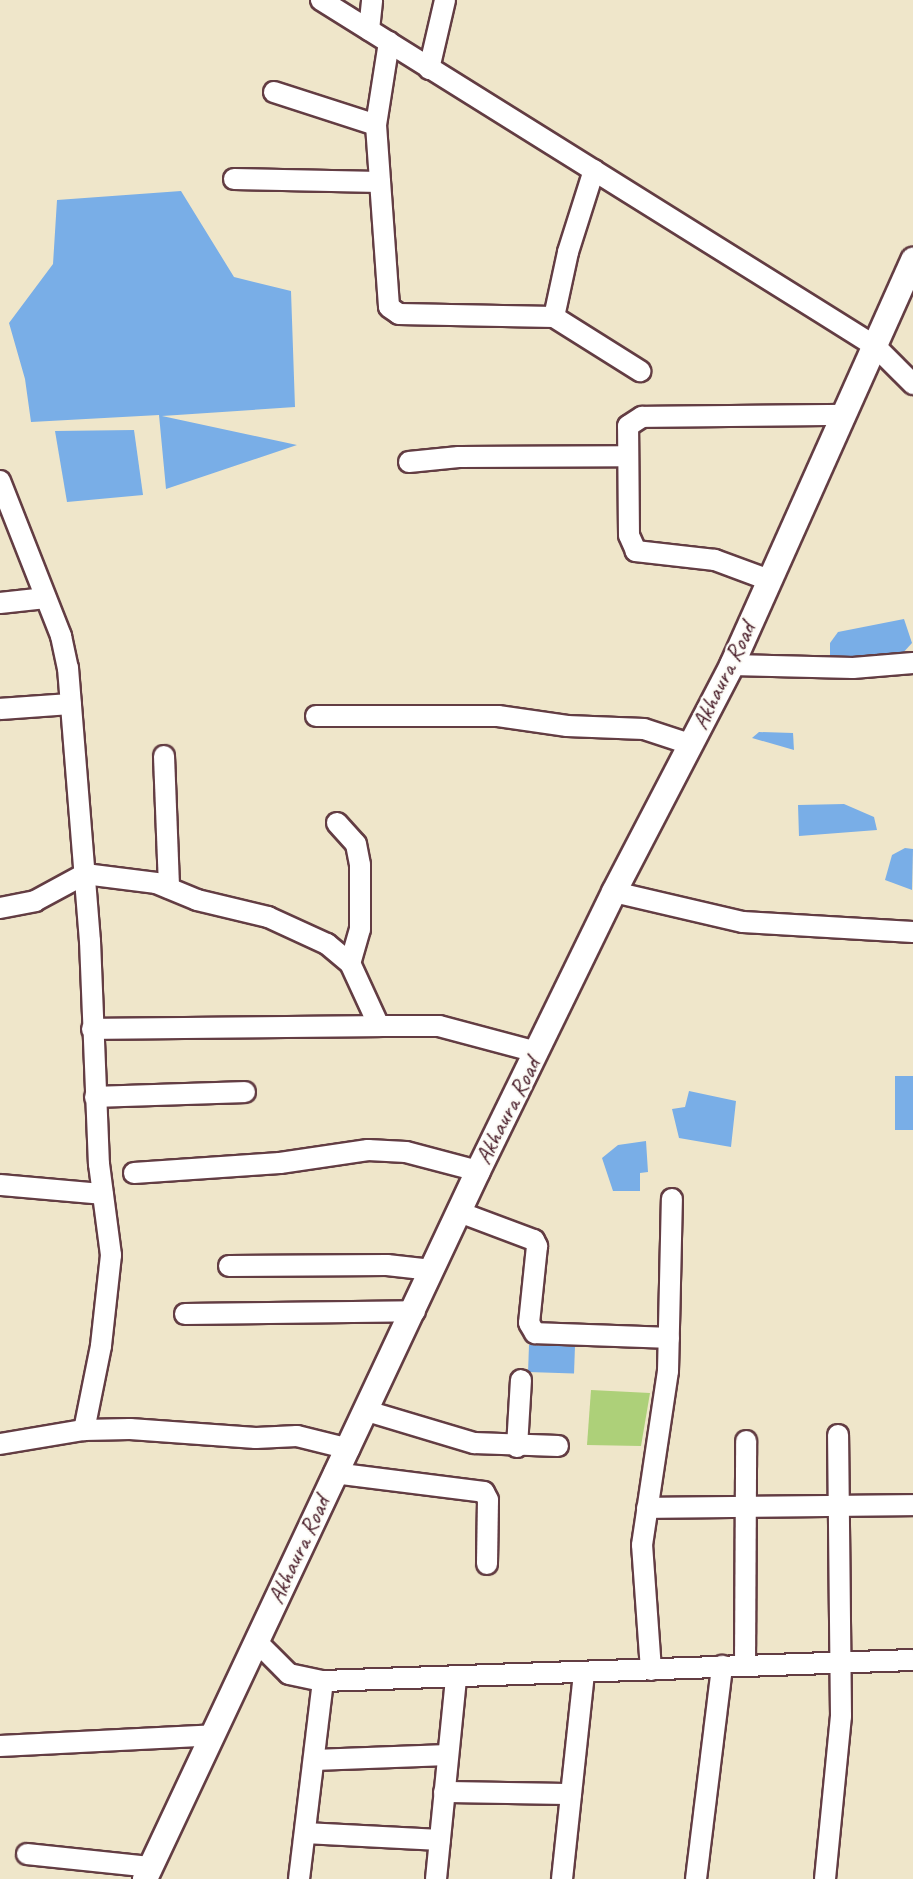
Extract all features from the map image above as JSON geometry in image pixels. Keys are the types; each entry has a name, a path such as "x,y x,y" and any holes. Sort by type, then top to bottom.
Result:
{"main road":[{"name":"Akhaura Road","path":"148,1873 334,1473 349,1449 415,1311 478,1171 614,892 732,665 913,260"}],"street":[{"path":"321,0 875,346 913,384"},
{"path":"369,30 372,0"},
{"path":"429,69 445,0"},
{"path":"389,42 376,126 387,300 393,312 554,317 640,371"},
{"path":"274,92 376,126"},
{"path":"554,317 568,252 594,170"},
{"path":"234,179 380,182"},
{"path":"769,580 715,560 636,551 629,535 626,456 628,426 642,417 842,415"},
{"path":"409,462 459,457 626,456"},
{"path":"0,481 65,653 71,704 85,874 95,1096 103,1194 111,1255 110,1282 84,1430"},
{"path":"0,603 46,598"},
{"path":"732,665 853,668 913,663"},
{"path":"0,709 71,704"},
{"path":"316,716 498,716 567,726 644,729 690,744"},
{"path":"164,756 169,888"},
{"path":"337,823 356,844 360,865 360,928 350,963"},
{"path":"0,908 35,901 85,874 139,879 169,888 300,929 327,944 350,963 379,1026"},
{"path":"614,892 743,922 913,932"},
{"path":"92,1029 439,1026 537,1052"},
{"path":"95,1096 245,1092"},
{"path":"134,1173 280,1163 368,1150 406,1152 478,1171"},
{"path":"0,1185 103,1194"},
{"path":"651,1670 642,1589 647,1508 664,1416 669,1338 672,1199"},
{"path":"459,1212 534,1240 537,1246 529,1323 536,1334 669,1338"},
{"path":"230,1266 387,1265 432,1270"},
{"path":"185,1314 415,1311"},
{"path":"517,1447 521,1380"},
{"path":"367,1411 457,1440 517,1447 558,1446"},
{"path":"0,1444 84,1430 151,1430 256,1438 297,1436 349,1449"},
{"path":"825,1879 838,1765 841,1661 838,1436"},
{"path":"745,1665 746,1441"},
{"path":"334,1473 484,1492 488,1500 487,1564"},
{"path":"647,1508 913,1505"},
{"path":"257,1642 289,1674 323,1681 913,1660"},
{"path":"696,1879 722,1666"},
{"path":"562,1879 584,1673"},
{"path":"436,1879 456,1678"},
{"path":"299,1879 323,1681"},
{"path":"0,1746 214,1735"},
{"path":"314,1760 448,1755"},
{"path":"444,1792 571,1794"},
{"path":"305,1833 440,1840"},
{"path":"27,1854 148,1873"}],"green space":[{"path":"591,1390 650,1393 641,1446 587,1445"}],"water":[{"path":"181,191 234,277 291,291 295,407 162,416 297,445 166,489 159,415 31,422 25,379 9,323 53,264 57,200"},
{"path":"134,430 143,495 67,502 55,431"},
{"path":"904,619 912,643 901,655 830,660 830,643 838,632"},
{"path":"759,732 793,733 794,750 752,738"},
{"path":"844,804 874,817 877,830 799,836 798,805"},
{"path":"905,848 913,849 912,890 885,880 892,855"},
{"path":"895,1076 913,1076 913,1130 895,1130"},
{"path":"689,1091 736,1101 731,1147 679,1138 672,1109 685,1107"},
{"path":"646,1141 648,1172 640,1173 640,1191 613,1191 602,1158 618,1145"},
{"path":"529,1345 575,1347 574,1374 528,1372"}]}
